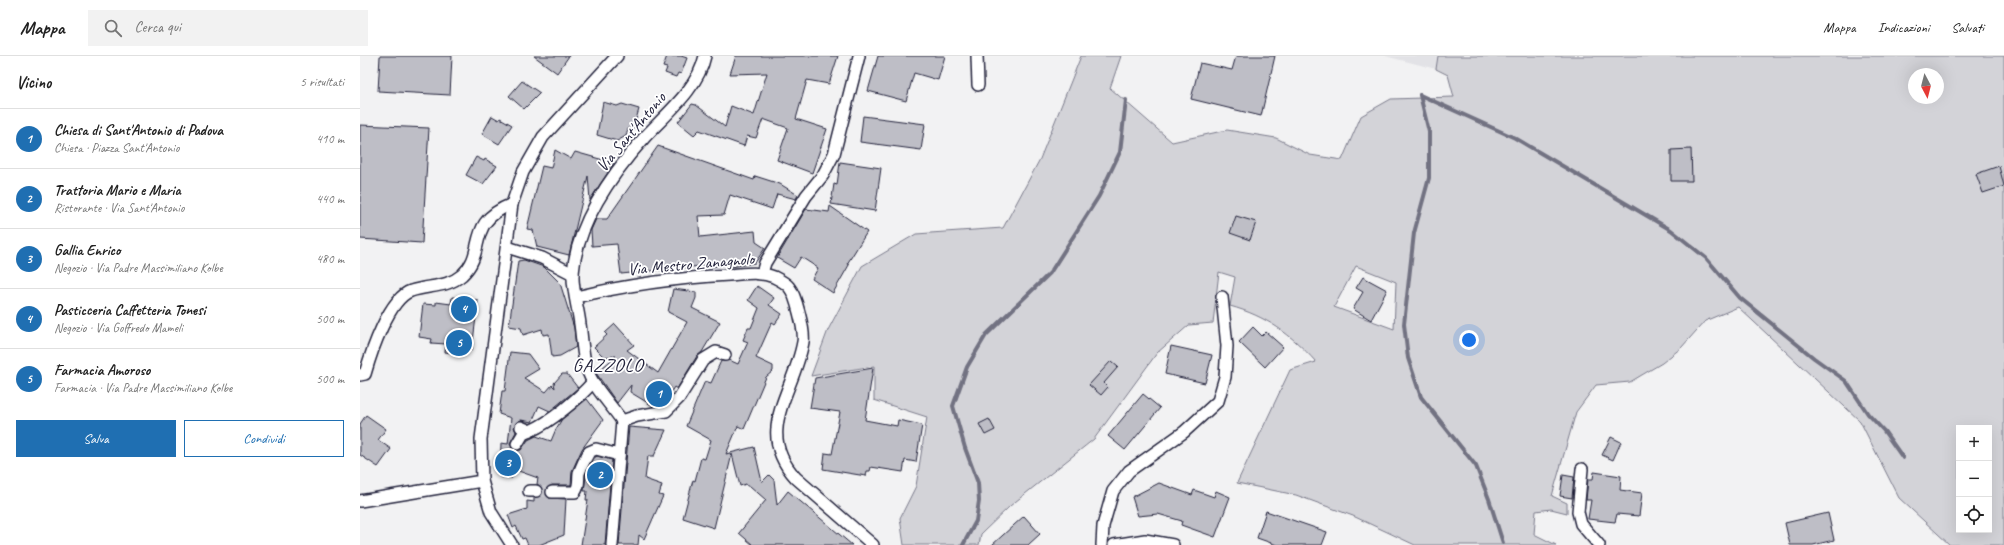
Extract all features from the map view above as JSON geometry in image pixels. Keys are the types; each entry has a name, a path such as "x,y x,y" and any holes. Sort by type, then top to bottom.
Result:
{"street":[{"path":"512,545 491,512 482,481 481,439 512,204 523,172 543,137 617,56"},
{"name":"Via Sant'Antonio","path":"622,421 593,382 583,353 573,274 577,246 590,216 624,162 690,88 704,63 705,56"},
{"path":"762,273 765,263 806,196 823,174 834,154 859,56"},
{"path":"976,56 978,85"},
{"path":"360,375 364,374 379,332 398,300 410,291 443,286 462,275 472,263 485,222 498,210 512,204"},
{"path":"507,246 542,258 573,274"},
{"name":"Via Mestro Zanagnolo","path":"576,297 631,286 700,276 762,273 775,277 790,287 798,305 804,341 775,427 778,448 785,466 796,478 873,545"},
{"path":"1102,545 1103,526 1113,491 1129,471 1184,432 1218,402 1225,377 1227,346 1222,297"},
{"path":"612,545 622,421 637,416 666,411 679,398 703,360 716,352 725,355"},
{"path":"517,444 526,429 538,428 569,404 578,399 593,382"},
{"path":"552,492 575,492 578,487 579,475 582,466 589,452 596,448 619,455"},
{"path":"1582,469 1578,512 1581,524 1600,545"},
{"path":"360,501 482,481"},
{"path":"1114,545 1145,540 1173,545"}],"shaded area":[{"path":"1081,56 1121,56 1110,88 1172,142 1227,130 1276,138 1310,155 1342,160 1361,116 1391,99 1454,97 1448,75 1436,69 1438,56 2004,56 2004,545 1950,545 1899,498 1860,421 1738,307 1705,321 1681,348 1662,363 1630,382 1596,385 1576,412 1552,496 1567,503 1567,513 1551,509 1536,511 1534,534 1556,545 1415,545 1353,516 1296,495 1237,483 1290,370 1316,362 1297,343 1277,327 1255,315 1230,306 1235,277 1219,272 1213,323 1189,325 1157,353 1094,439 1010,506 981,534 979,545 904,545 900,518 916,486 927,417 874,400 874,366 811,376 828,330 862,266 916,234 1003,228 1040,159","holes":["1356,266 1396,282 1394,329 1334,307"]},
{"path":"1385,56 1438,56 1436,69"}],"building":[{"path":"380,56 452,56 450,95 378,91"},
{"path":"534,56 569,56 557,73"},
{"path":"667,56 681,56 687,58 681,74 678,73 676,77 665,73 667,68 663,67"},
{"path":"736,56 838,56 829,84 807,80 796,119 827,129 812,173 777,160 788,128 763,119 756,138 747,136 744,146 699,130 694,135 678,122 692,104 696,105 725,127 731,106 754,115 767,73 730,74"},
{"path":"878,56 945,56 938,80 914,73 906,101 868,91"},
{"path":"1236,56 1275,56 1261,116 1191,99 1200,63 1232,70"},
{"path":"522,81 540,93 524,109 509,96"},
{"path":"603,102 617,106 622,104 639,109 633,130 628,129 626,136 617,141 597,135"},
{"path":"492,116 499,120 500,118 512,125 499,144 482,134"},
{"path":"863,116 925,124 921,150 860,142"},
{"path":"360,125 429,128 422,243 360,239"},
{"path":"658,146 754,180 755,176 780,184 798,195 796,199 777,194 772,209 730,195 724,215 698,216 700,237 755,231 756,242 765,248 755,263 731,267 730,264 712,267 712,265 621,274 617,244 592,246 591,230 596,219 607,219"},
{"path":"1691,149 1692,181 1671,181 1671,150"},
{"path":"555,150 571,159 575,152 614,163 590,200 588,176 569,255 537,247 533,230 527,229 542,166 551,168"},
{"path":"476,157 484,161 485,159 497,166 483,184 466,175"},
{"path":"840,162 881,168 875,211 831,204 834,184 837,185"},
{"path":"1999,166 2004,186 1983,193 1976,174"},
{"path":"830,206 867,232 847,264 849,265 833,293 812,279 818,268 801,257 794,268 777,258 806,209 829,212"},
{"path":"1236,216 1256,222 1250,240 1230,233"},
{"path":"524,260 544,267 560,283 574,328 576,347 560,356 552,357 549,334 543,335 542,329 523,335 521,328 509,326 518,261"},
{"path":"1363,277 1387,290 1371,320 1353,309 1363,292 1356,288"},
{"path":"757,286 774,298 769,305 782,314 775,324 772,322 756,358 773,366 773,371 766,377 744,429 738,426 726,454 754,447 762,482 769,475 774,480 777,505 788,491 852,545 753,545 739,533 766,500 750,486 747,486 746,484 740,486 732,454 714,528 683,518 693,480 695,481 701,458 705,459 711,440 686,426 705,381 711,383 721,361 729,360 738,364 748,342 743,340 748,328 751,328 759,308 748,300"},
{"path":"673,289 696,292 696,298 692,308 720,322 677,389 674,387 663,404 653,406 630,392 631,385 617,403 596,373 616,356 604,357 594,347 607,335 605,333 615,324 634,345 627,350 658,373 687,322 668,312"},
{"path":"452,297 478,300 472,350 460,354 445,352 446,344 431,343 432,339 419,337 423,304 436,305 436,302 451,304"},
{"path":"1253,327 1262,336 1266,332 1283,347 1265,367 1239,342"},
{"path":"1171,346 1212,355 1205,383 1165,374"},
{"path":"510,352 528,354 539,369 524,378 546,392 552,385 555,388 554,383 562,374 567,374 578,388 550,411 539,406 532,422 521,420 517,422 514,427 516,432 510,443 513,450 521,450 528,440 536,436 551,441 562,419 587,399 603,420 582,449 572,471 571,485 552,485 546,489 546,495 549,498 566,499 564,535 539,545 528,545 525,538 522,539 516,526 513,528 508,515 527,509 527,501 534,502 534,498 542,495 542,488 537,484 538,478 513,469 512,478 500,477 501,443 508,444 511,418 499,414 502,391 505,391"},
{"path":"1111,361 1118,367 1104,383 1108,387 1101,395 1089,385"},
{"path":"873,368 865,420 897,426 898,420 922,425 916,462 905,460 903,472 871,467 870,471 867,471 866,476 823,469 825,453 832,454 840,412 810,408 815,378"},
{"path":"1143,394 1160,408 1125,450 1108,436"},
{"path":"366,415 386,429 378,440 391,449 378,467 360,455 360,424"},
{"path":"989,419 995,430 985,435 979,424"},
{"path":"629,427 666,430 654,456 648,456 645,479 662,485 659,495 663,496 644,539 639,535 638,545 619,545"},
{"path":"1611,437 1621,442 1613,460 1602,455"},
{"path":"597,456 612,460 605,545 581,545 588,500 586,500 587,491 584,491 586,475 594,458"},
{"path":"1594,472 1621,476 1620,490 1642,493 1639,516 1617,514 1615,522 1588,519 1591,500 1586,500 1588,479 1593,479"},
{"path":"1563,475 1574,477 1572,498 1560,496"},
{"path":"1159,483 1192,495 1194,490 1214,497 1216,491 1230,497 1215,537 1181,525 1182,521 1158,514 1138,516 1132,497"},
{"path":"1266,511 1327,532 1322,545 1277,545 1257,538"},
{"path":"1828,513 1834,540 1813,545 1790,545 1785,523"},
{"path":"1024,516 1040,534 1028,545 992,545"}],"waterway":[{"path":"1420,95 1515,138 1671,230 1706,258 1740,298 1814,358 1846,381 1868,414 1884,431 1903,458"},
{"path":"1420,95 1429,132 1429,178 1414,233 1404,324 1408,358 1421,397 1476,466 1489,499 1503,543"},
{"path":"963,545 976,521 979,501 978,483 965,448 953,406 967,367 986,335 1050,273 1099,196 1120,152 1126,100"}],"tunnel":[{"path":"536,491 552,492"}],"place":[{"name":"Pasticceria Caffetteria Tonesi","path":"464,309"},
{"name":"Farmacia Amoroso","path":"459,343"},
{"name":"Chiesa di Sant'Antonio di Padova","path":"659,394"},
{"name":"Gallia Enrico","path":"508,463"},
{"name":"Trattoria Mario e Maria","path":"600,475"}],"district":[{"name":"GAZZOLO","path":"608,365"}]}
